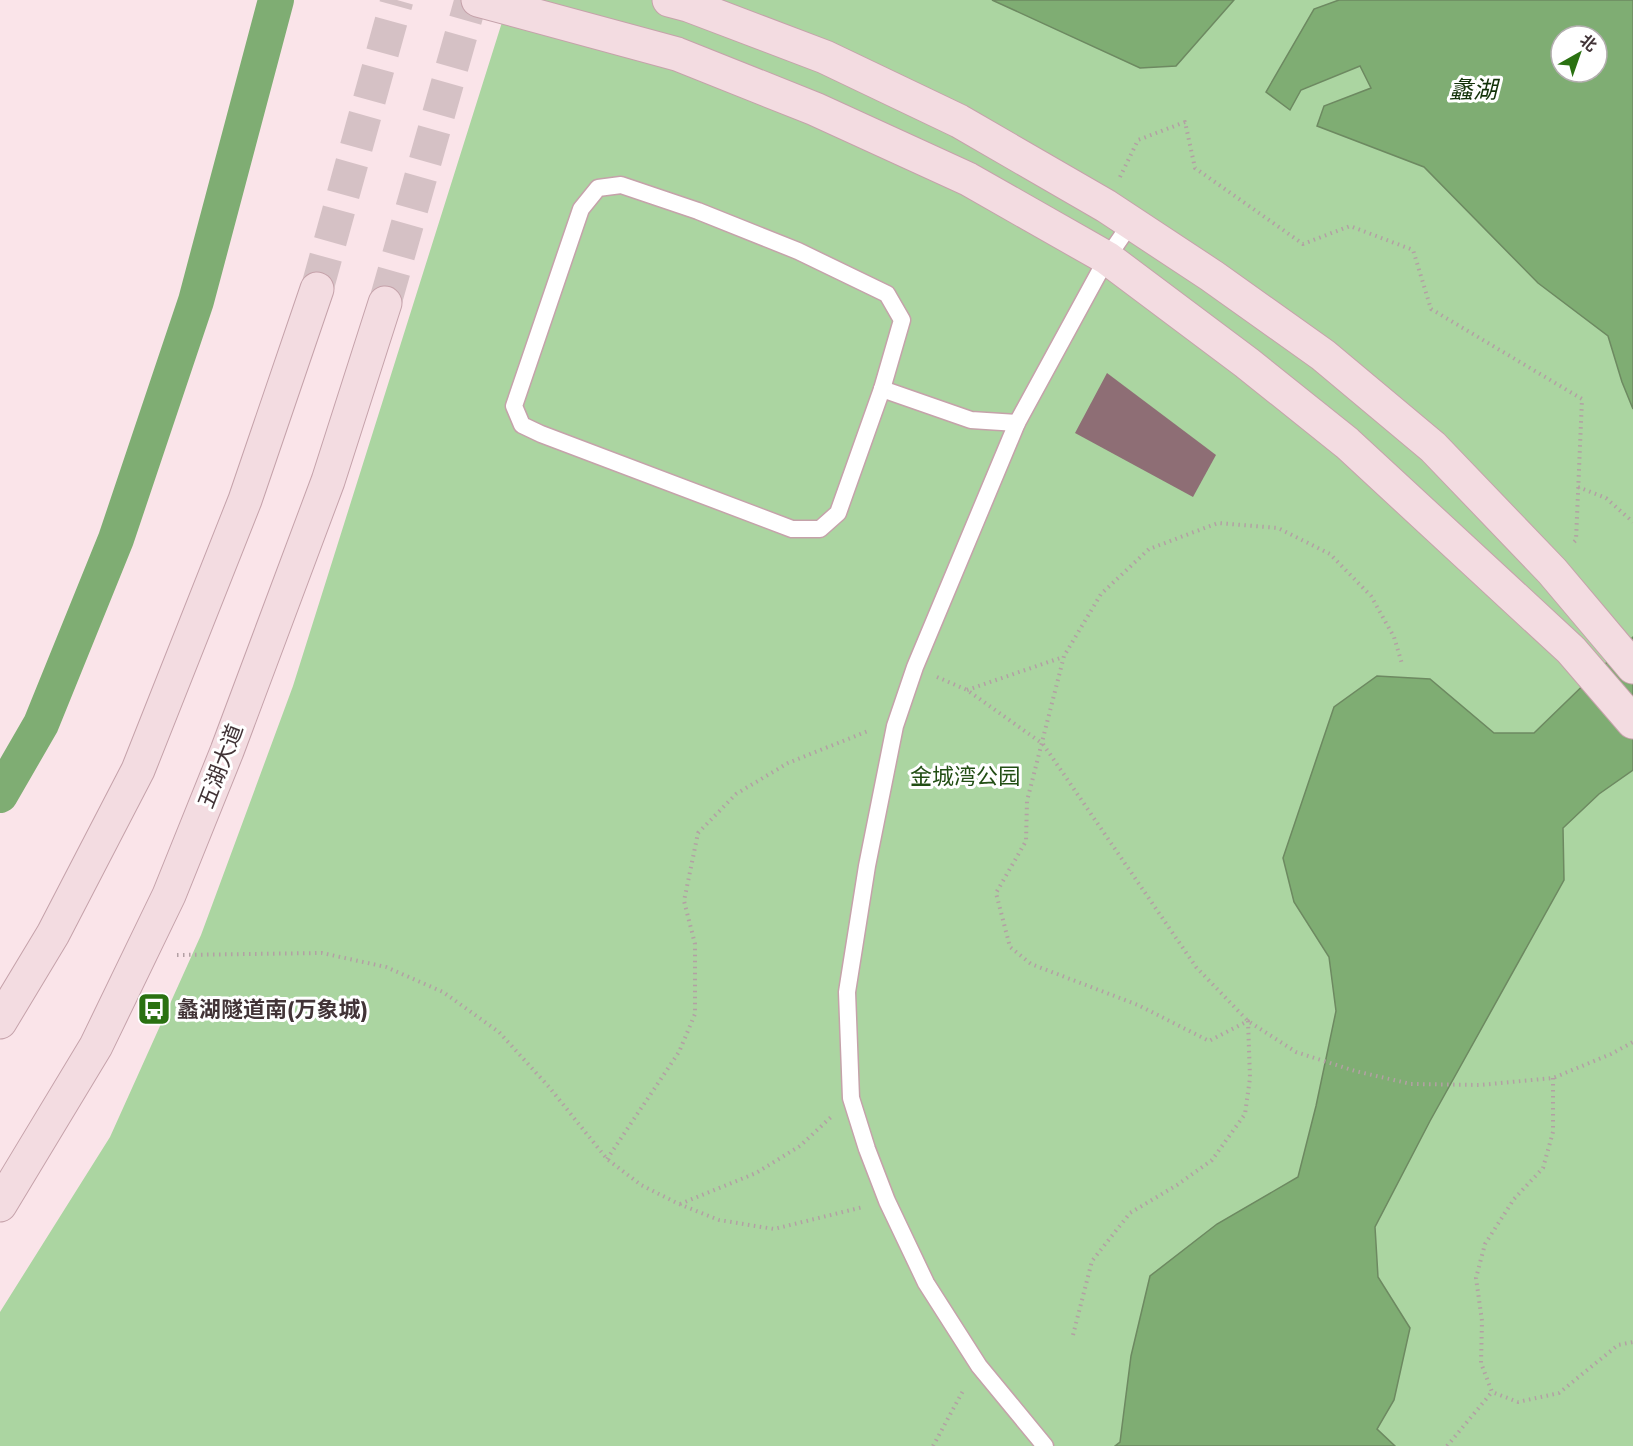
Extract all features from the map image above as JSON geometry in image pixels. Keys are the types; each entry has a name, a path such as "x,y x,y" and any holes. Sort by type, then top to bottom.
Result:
{"main road":[{"path":"478,0 677,54 815,109 968,179 1107,258 1247,363 1347,443 1571,650 1633,722"},
{"path":"669,0 688,5 825,57 959,121 1119,214 1212,276 1332,363 1433,447 1552,571 1633,667"},
{"path":"0,1022 53,934 138,770 245,500 317,289"},
{"name":"五湖大道","path":"0,1205 96,1046 169,895 227,751 328,481 385,303"}],"lane":[{"path":"621,185 698,211 798,251 887,294 902,320 882,389 838,513 820,529 792,529 541,434 522,425 514,406 581,209 598,188 621,185"},
{"path":"1045,1446 979,1366 926,1283 887,1201 851,1098 847,992 867,866 895,726 915,667 1017,423 1107,258 1119,214"},
{"path":"882,389 970,420 1017,423"}],"path":[{"path":"1119,214 1138,140 1185,122 1195,168 1303,243 1350,226 1413,250 1431,309 1582,399 1576,540 1552,571"},
{"path":"1578,487 1606,498 1633,522"},
{"path":"1248,1022 1209,1041 1137,1005 1031,964 1010,947 996,893 1026,841 1027,801 1064,656 1101,594 1149,549 1218,523 1278,528 1330,554 1371,596 1394,637 1402,664"},
{"path":"967,690 1064,656"},
{"path":"915,667 967,690 1043,744 1196,967 1248,1022 1296,1052 1355,1071 1411,1084 1480,1085 1553,1078 1611,1054 1633,1042"},
{"path":"607,1159 679,1052 695,1014 694,944 684,901 698,833 736,794 788,763 862,732 895,726"},
{"path":"140,955 250,956 322,953 386,967 443,992 499,1032 549,1087 607,1159 641,1185 719,1220 774,1229 887,1201"},
{"path":"1073,1335 1092,1261 1130,1213 1178,1185 1212,1160 1245,1114 1250,1078 1248,1022"},
{"path":"1553,1078 1553,1132 1543,1168 1514,1198 1485,1244 1476,1278 1482,1321 1481,1363 1492,1392 1518,1402 1559,1393 1618,1345 1633,1342"},
{"path":"680,1204 756,1173 800,1146 851,1098"},
{"path":"933,1446 956,1402 979,1366"},
{"path":"1447,1446 1492,1392"}],"green space":[{"name":"金城湾公园","path":"509,0 1633,0 1633,1446 0,1446 0,1312 110,1137 201,935 293,686"}],"water":[{"path":"992,0 1234,0 1176,66 1140,68"},
{"name":"蠡湖","path":"1339,0 1633,0 1633,409 1608,336 1538,283 1424,167 1317,126 1324,106 1371,88 1360,66 1301,90 1290,110 1266,92 1314,9"},
{"path":"1633,637 1633,770 1599,794 1563,828 1564,880 1430,1121 1375,1227 1378,1277 1410,1328 1394,1400 1377,1429 1395,1446 1115,1446 1120,1442 1131,1356 1150,1276 1217,1224 1298,1177 1336,1011 1329,957 1294,902 1283,858 1334,707 1377,676 1430,679 1494,733 1534,733"}],"building":[{"path":"1107,373 1216,455 1193,497 1075,433"}],"waterway":[{"path":"0,795 41,724 116,539 196,301 276,0"}],"tunnel":[{"path":"317,289 397,0"},
{"path":"385,303 471,0"}],"place":[{"name":"蠡湖隧道南(万象城)","path":"154,1009"}]}
